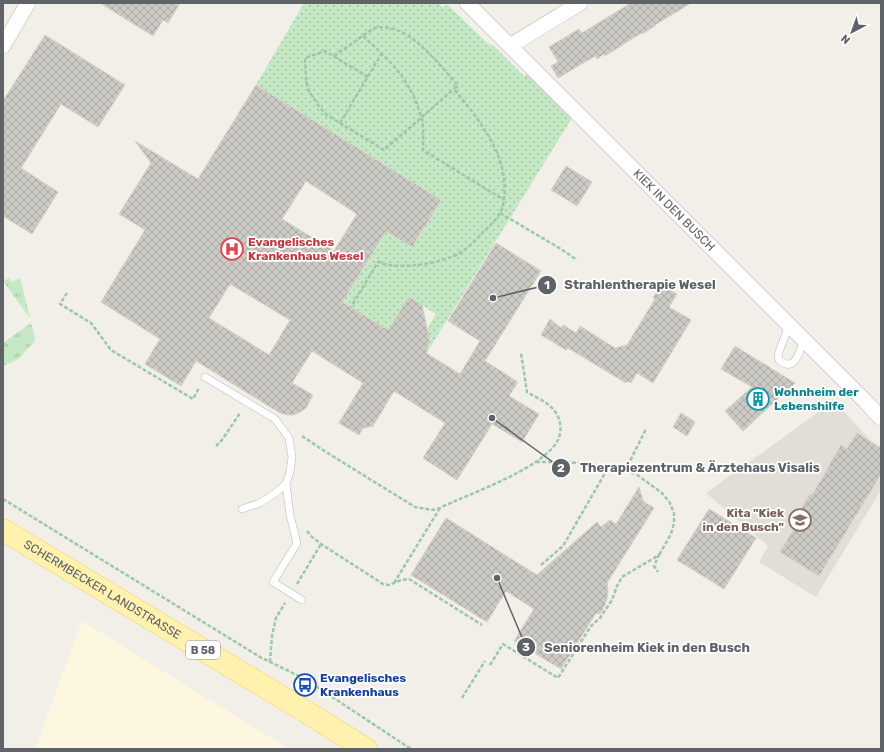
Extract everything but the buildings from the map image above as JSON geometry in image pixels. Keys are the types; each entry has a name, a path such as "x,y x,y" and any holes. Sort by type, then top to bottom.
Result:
{"main road":[{"name":"SCHERMBECKER LANDSTRASSE","path":"3,530 366,749"}],"street":[{"path":"3,46 28,3"},
{"name":"KIEK IN DEN BUSCH","path":"467,3 881,418"},
{"path":"510,46 580,3"}],"lane":[{"path":"789,325 779,352 778,356 780,360 786,364 793,363 796,360 804,340"},
{"path":"205,377 275,419 289,438 292,456 290,472 286,484 290,514 297,543 273,582 302,600"},
{"path":"242,509 260,503 286,484"}],"path":[{"path":"334,56 374,28 390,28 406,35 422,48 458,86 422,119 384,150 327,115 320,108 309,91 307,85 305,58 325,51 368,77"},
{"path":"363,36 396,68 413,95 422,119 423,150 504,200"},
{"path":"340,123 382,53"},
{"path":"351,307 378,262 390,265 414,265 438,261 459,254 490,226 502,210 504,200 504,178 495,150 479,121 454,89"},
{"path":"500,213 577,260"},
{"path":"67,293 60,304 92,323 111,350 193,399 205,377"},
{"path":"305,438 415,507 432,510 440,508 511,476 536,462 546,455 558,440 561,432 557,414 550,406 527,392 521,352"},
{"path":"625,471 646,429"},
{"path":"216,446 229,430"},
{"path":"536,462 568,462 625,471 636,474 662,493 670,503 674,513 674,523 671,534 654,566 658,572"},
{"path":"541,565 563,546 608,468"},
{"path":"3,498 260,657 305,679 411,749"},
{"path":"393,584 440,508"},
{"path":"304,528 321,544 383,584 389,585 401,580 409,579 482,625"},
{"path":"490,665 503,644 558,678 591,626 600,618 612,600 622,577 659,555"},
{"path":"462,698 485,661"}],"shaded area":[{"name":"Kita \"Kiek in den Busch\"","path":"834,401 873,443 881,448 881,490 816,597 759,562 768,546 706,493"},
{"path":"82,621 263,733 288,749 35,749"}],"green space":[{"path":"304,3 438,3 442,7 448,5 486,42 495,47 524,76 527,73 572,118 426,354 424,352 428,344 429,335 425,333 436,314 409,297 388,330 342,302 386,231 412,247 441,200 256,85"},
{"path":"9,278 12,282 20,278 30,318 3,281"},
{"path":"31,323 35,338 34,342 17,360 3,366 3,343"}],"place":[{"name":"Evangelisches Krankenhaus Wesel","path":"232,249"},
{"name":"Strahlentherapie Wesel","path":"493,298"},
{"name":"Wohnheim der Lebenshilfe","path":"758,399"},
{"name":"Therapiezentrum & Ärztehaus Visalis","path":"492,418"},
{"name":"Kita \"Kiek in den Busch\"","path":"800,520"},
{"name":"Seniorenheim Kiek in den Busch","path":"497,578"},
{"name":"Evangelisches Krankenhaus","path":"305,685"}]}
